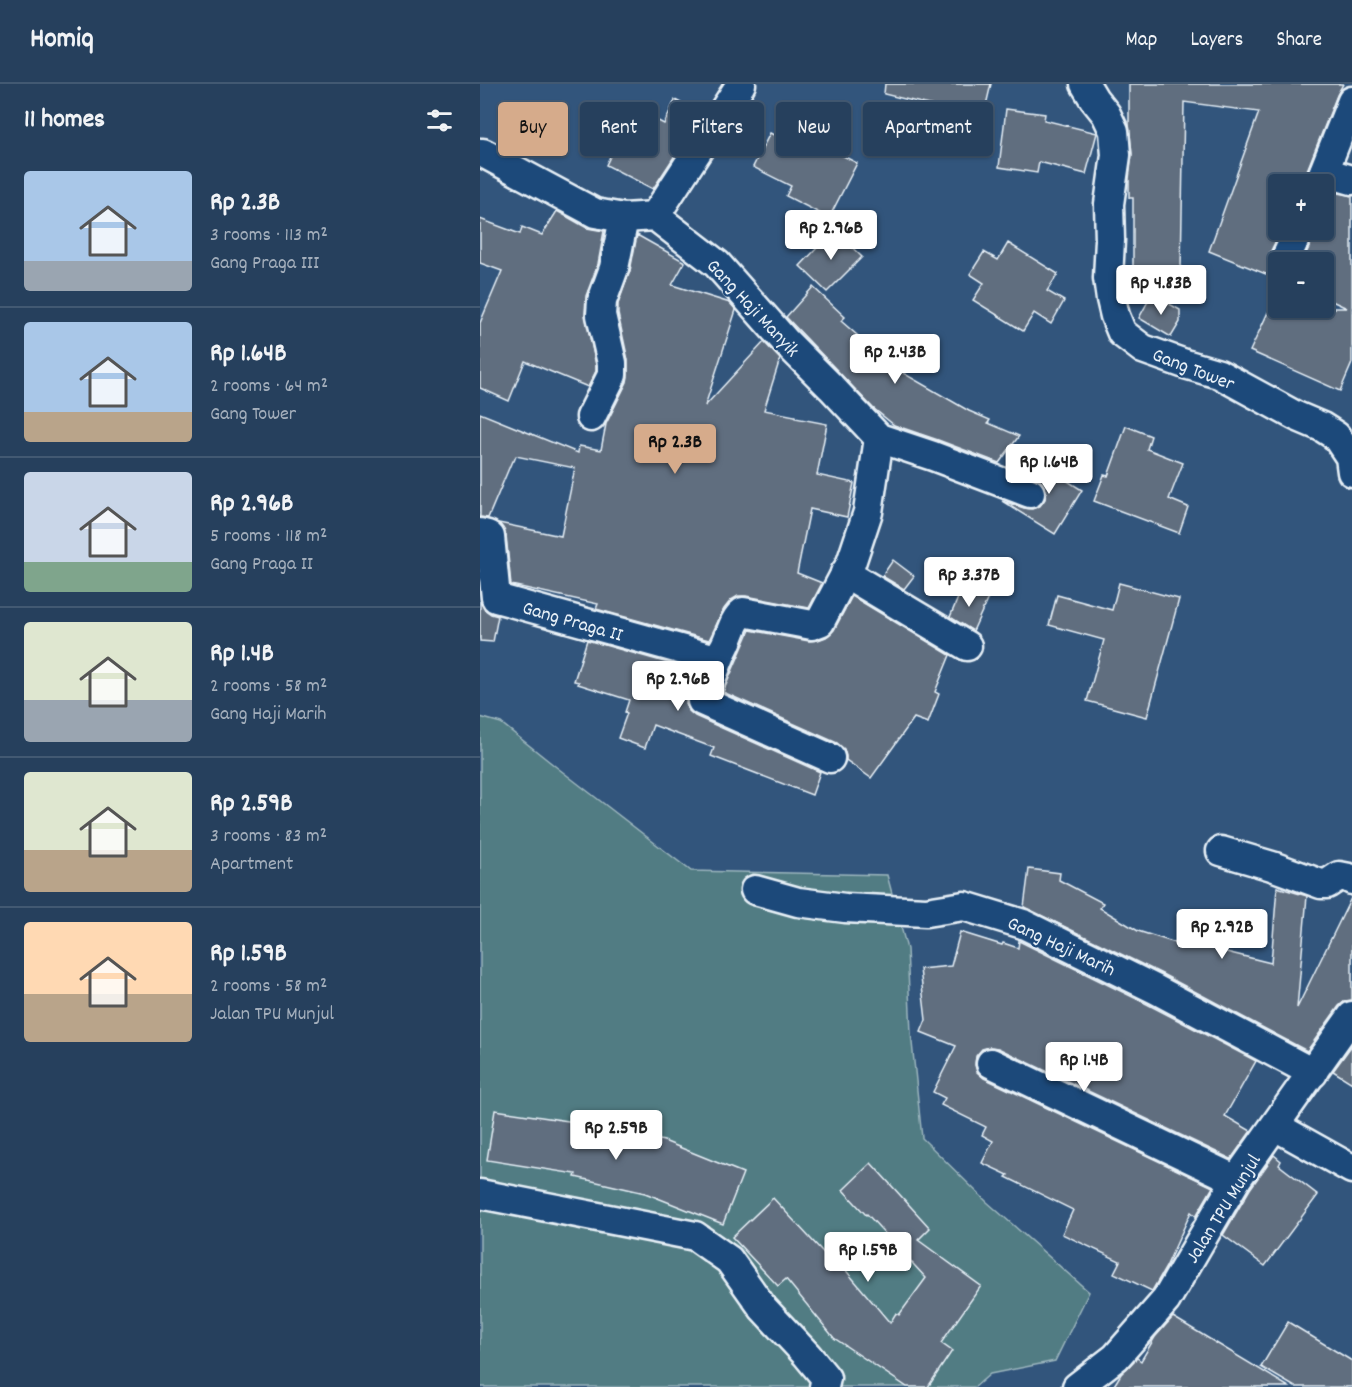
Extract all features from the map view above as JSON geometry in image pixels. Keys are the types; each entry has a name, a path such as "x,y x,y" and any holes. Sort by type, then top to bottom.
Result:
{"street":[{"path":"480,153 595,213 624,219 655,216 741,84"},
{"name":"Gang Tower","path":"1085,84 1106,114 1114,131 1116,155 1109,204 1108,278 1115,316 1122,333 1143,349 1219,374 1336,436 1350,457 1352,472"},
{"path":"1324,174 1352,101"},
{"path":"1334,179 1352,180"},
{"name":"Gang Haji Manyik","path":"655,216 717,264 786,342 879,438"},
{"path":"591,417 612,375 612,363 601,315 602,301 614,268 624,219"},
{"path":"830,758 702,701 738,616 743,612 812,625 820,622 851,562 868,512 879,438 1030,493"},
{"name":"Gang Praga II","path":"480,533 490,537 496,598 708,658 717,657 722,652"},
{"path":"845,573 967,646"},
{"path":"1221,850 1321,884 1327,884 1339,876 1352,880"},
{"name":"Gang Haji Marih","path":"755,890 798,902 845,908 926,912 964,906 1023,924 1155,989 1313,1073"},
{"name":"Jalan TPU Munjul","path":"1077,1387 1116,1357 1166,1300 1236,1180 1352,1016"},
{"path":"991,1063 1236,1180"},
{"path":"1275,1126 1352,1169"},
{"path":"480,1194 695,1236 729,1260 763,1308 807,1355 830,1384"}],"green space":[{"path":"480,717 501,723 691,871 887,875 907,949 911,1033 922,1138 987,1202 1089,1292 1055,1361 990,1374 975,1387 480,1387"}],"building":[{"path":"885,84 991,84 987,102 917,102 884,94"},
{"path":"1129,84 1343,84 1306,174 1268,174 1268,240 1276,240 1270,252 1268,252 1268,275 1209,251 1259,112 1184,102 1181,268 1133,269 1133,198 1129,198 1132,154"},
{"path":"1006,109 1045,114 1044,120 1097,133 1086,174 1039,162 1037,173 999,167"},
{"path":"670,111 670,156 675,156 653,189 606,165 610,156 658,156 658,121 664,124"},
{"path":"770,133 776,136 776,156 843,156 857,163 829,218 786,196 791,186 753,167 758,156 764,156 764,145"},
{"path":"1334,192 1352,196 1352,363 1340,391 1250,351 1268,312 1268,318 1334,318 1334,308 1347,308 1334,302 1334,252 1307,252 1313,240 1334,240"},
{"path":"557,211 587,228 604,231 598,264 586,296 585,314 596,371 588,387 525,361 509,401 480,388 480,323 502,271 480,263 480,219 520,234 522,227 542,235"},
{"path":"834,230 862,257 827,292 800,266"},
{"path":"637,235 685,262 672,285 730,303 736,310 705,406 764,342 780,359 764,410 827,424 817,475 854,483 847,517 810,509 797,573 822,583 809,608 738,596 731,600 724,609 709,640 596,609 598,604 511,585 506,535 499,523 561,536 575,468 516,456 488,518 480,517 480,413 578,453 579,446 601,450 606,424 627,382 628,360 618,304 630,271"},
{"path":"1008,243 1058,274 1047,291 1064,301 1051,324 1034,313 1023,331 973,300 984,283 970,274 984,252 998,260"},
{"path":"813,287 845,317 841,321 896,369 969,411 990,420 988,423 1019,436 999,463 894,425 873,408 786,317"},
{"path":"1152,294 1180,310 1180,322 1171,337 1139,318"},
{"path":"1126,426 1151,436 1147,449 1183,463 1169,499 1188,507 1179,533 1094,501 1104,475 1108,476"},
{"path":"1023,453 1082,490 1055,534 1002,501 1032,509 1040,506 1045,499 1046,490 1042,482 1016,470"},
{"path":"893,560 914,576 904,589 882,576"},
{"path":"1119,583 1179,599 1147,717 1087,701 1104,640 1049,625 1057,595 1112,610"},
{"path":"963,586 988,598 973,631 950,617"},
{"path":"852,596 950,655 935,692 939,694 928,723 914,718 871,778 846,760 844,749 837,743 723,692 750,630 809,641 818,640 834,630"},
{"path":"480,601 484,609 498,616 493,642 480,641"},
{"path":"587,640 696,671 687,695 686,704 689,711 695,716 820,772 812,795 711,756 714,748 653,725 645,748 618,738 629,700 574,681"},
{"path":"1029,869 1060,873 1059,880 1103,903 1100,908 1138,931 1185,946 1186,942 1271,963 1277,887 1307,896 1297,1008 1352,896 1352,1000 1345,1001 1339,1006 1307,1051 1162,974 1024,907"},
{"path":"960,932 1018,948 1019,941 1256,1061 1225,1116 1251,1131 1231,1159 998,1048 982,1049 976,1056 977,1072 984,1078 1213,1187 1196,1216 1191,1212 1166,1267 1152,1291 1114,1273 1120,1261 1062,1234 1073,1210 982,1163 993,1141 982,1135 986,1127 941,1105 945,1098 933,1092 956,1046 921,1032 926,1020 920,969 951,966"},
{"path":"1352,1045 1352,1083 1333,1071"},
{"path":"495,1110 582,1123 664,1141 743,1173 723,1224 645,1193 575,1177 576,1174 487,1160"},
{"path":"1274,1155 1281,1161 1279,1165 1318,1195 1265,1266 1223,1235 1250,1189"},
{"path":"871,1163 930,1228 918,1240 981,1286 941,1343 952,1351 928,1387 907,1387 834,1338 786,1279 778,1286 732,1237 773,1198 834,1264 838,1261 890,1323 896,1313 899,1315 926,1278 843,1190"},
{"path":"1173,1317 1289,1387 1113,1387 1121,1374 1137,1358 1141,1361 1155,1337"},
{"path":"1288,1322 1352,1361 1352,1387 1295,1387 1261,1367"}]}
